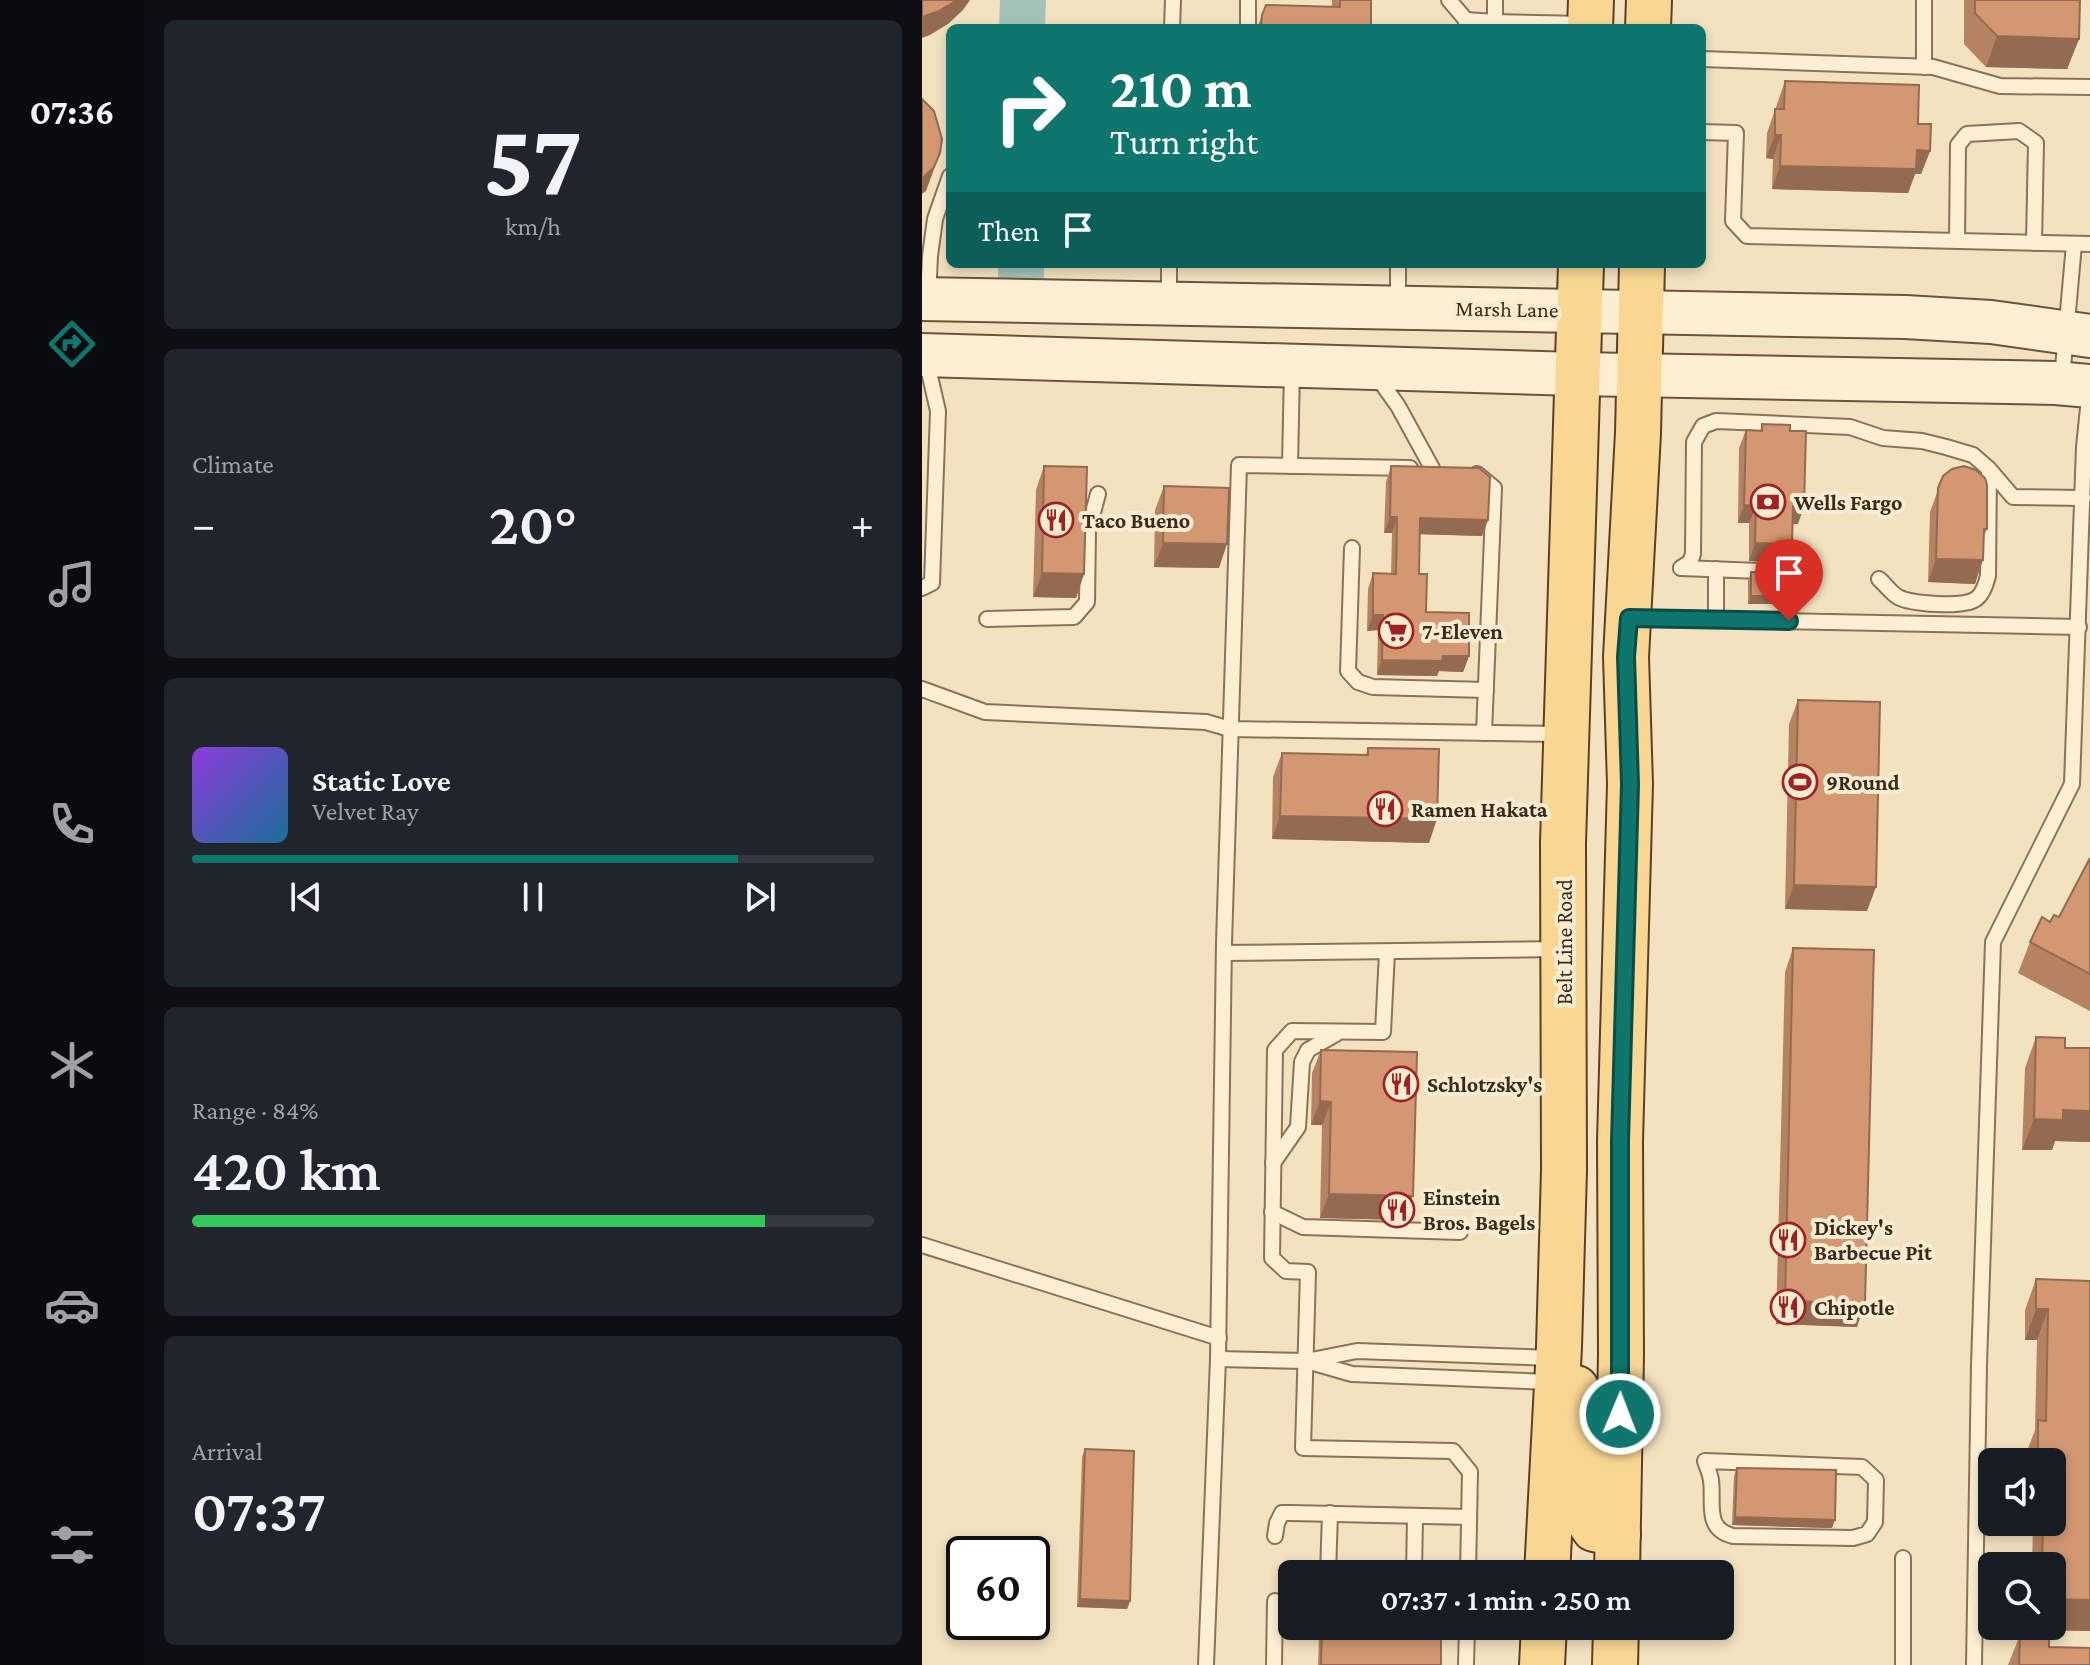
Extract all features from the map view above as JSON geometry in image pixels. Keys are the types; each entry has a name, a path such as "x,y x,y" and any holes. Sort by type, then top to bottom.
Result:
{"main road":[{"path":"1648,24 1649,0"},
{"name":"Belt Line Road","path":"1548,1560 1564,1170 1567,688 1581,268"},
{"path":"1617,1554 1621,1354 1620,1141 1630,784 1626,657 1642,268"},
{"name":"Marsh Lane","path":"925,299 1169,283 1398,307 1905,317 1991,322 2078,335"},
{"path":"925,299 923,356 2083,385"},
{"path":"1567,688 1595,766 1590,894 1594,933 1625,946"},
{"path":"1563,956 1587,977 1593,987 1593,1107 1600,1127 1620,1141"},
{"path":"1564,1170 1576,1204 1581,1272 1579,1333 1587,1342 1621,1354"},
{"path":"1558,1370 1575,1383 1580,1403 1584,1428 1586,1517 1617,1554"},
{"path":"1542,1665 1543,1640"},
{"path":"1615,1665 1616,1640"}],"lane":[{"path":"1172,24 1173,0"},
{"path":"1248,0 1248,24"},
{"path":"1449,0 1466,24 1590,17"},
{"path":"1495,0 1495,22"},
{"path":"1924,0 1924,67"},
{"path":"1706,59 1924,67 2000,86 2090,87"},
{"path":"1957,241 1958,145 1967,134 2019,131 2036,143 2034,243"},
{"path":"1706,132 1736,133 1733,221 1747,236 2090,244"},
{"path":"925,299 935,219 946,187"},
{"path":"1974,1665 1993,942 2072,784 2084,447 2074,244"},
{"path":"1398,268 1398,307"},
{"path":"922,588 932,583 938,411 923,356"},
{"path":"1290,466 1292,365"},
{"path":"1372,368 1445,469"},
{"path":"1814,573 1681,568 1690,562 1693,554 1694,442 1703,426 1716,421 1850,427 1883,438 1922,441 1973,455 2013,497 2083,498"},
{"path":"1206,1665 1219,1338 1224,953 1239,465 1471,469 1494,488 1484,733"},
{"path":"1879,579 1899,598 1924,603 1960,604 1975,599 1985,587 1988,576 1989,469"},
{"path":"987,619 1074,617 1087,602 1088,531 1098,494"},
{"path":"1352,548 1348,671 1358,682 1373,687 1486,690"},
{"path":"1716,569 1716,620"},
{"path":"1629,618 2079,627"},
{"path":"922,689 985,712 1206,722 1230,729 1567,735"},
{"path":"1224,953 1387,952 1563,956"},
{"path":"1387,952 1383,1032 1292,1031 1275,1050 1272,1258 1286,1271 1308,1272 1303,1448 1453,1451 1470,1472 1468,1560"},
{"path":"1272,1164 1298,1127 1302,1062 1308,1050 1340,1032"},
{"path":"1272,1212 1303,1227 1460,1232"},
{"path":"922,1245 1219,1338"},
{"path":"1218,1359 1306,1361 1357,1351 1558,1370"},
{"path":"1306,1361 1352,1374 1558,1370"},
{"path":"1705,1461 1862,1467 1876,1480 1875,1522 1867,1534 1853,1538 1722,1534 1713,1523 1711,1480 1705,1461"},
{"path":"1275,1536 1282,1513 1469,1517"},
{"path":"1328,1560 1330,1513"},
{"path":"1414,1560 1415,1516"},
{"path":"1903,1558 1903,1665"},
{"path":"1274,1665 1275,1601"},
{"path":"1466,1665 1467,1640"}],"building":[{"path":"922,0 957,0 922,17"},
{"path":"1340,0 1371,0 1371,24 1261,24 1266,5 1340,7"},
{"path":"1975,0 2080,0 2079,39 1997,36 1975,13"},
{"path":"1785,81 1919,85 1918,124 1931,124 1930,151 1917,150 1916,169 1780,166 1781,135 1775,135 1775,109 1784,109"},
{"path":"922,99 934,111 942,139 934,167 922,179"},
{"name":"Wells Fargo","path":"1762,424 1790,425 1790,431 1806,431 1804,507 1793,506 1792,544 1755,543 1756,506 1744,505 1746,430 1762,431"},
{"name":"Taco Bueno","path":"1044,466 1087,467 1084,574 1042,573"},
{"path":"1391,466 1479,468 1490,477 1488,520 1420,518 1419,574 1427,574 1426,612 1469,613 1469,656 1443,656 1442,661 1382,660 1383,615 1373,615 1373,573 1396,574 1397,517 1390,517"},
{"path":"1964,466 1976,470 1985,478 1987,485 1983,560 1936,559 1938,488 1943,476 1952,469"},
{"path":"1164,486 1229,488 1227,544 1163,543"},
{"path":"1751,572 1788,574 1788,596 1751,596"},
{"path":"1798,700 1880,702 1876,887 1794,885"},
{"path":"1368,748 1439,749 1437,819 1280,816 1282,753 1368,755"},
{"path":"2090,858 2090,974 2030,942 2042,917 2050,922 2054,915 2059,917"},
{"path":"1793,948 1874,950 1865,1303 1785,1301"},
{"path":"2036,1037 2065,1038 2065,1048 2090,1048 2090,1111 2063,1110 2063,1120 2034,1119"},
{"path":"1321,1050 1417,1052 1413,1196 1329,1194 1331,1102 1320,1101"},
{"path":"2036,1279 2090,1281 2090,1600 2066,1599 2066,1552 2042,1552 2043,1536 2066,1536 2066,1448 2038,1448 2038,1420 2046,1421 2048,1309 2036,1309"},
{"path":"1085,1449 1134,1451 1130,1601 1080,1599"},
{"path":"1737,1468 1836,1470 1835,1520 1735,1517"},
{"path":"1322,1640 1441,1640 1441,1665 1321,1665"},
{"path":"2020,1640 2049,1640 2049,1647 2090,1648 2090,1665 2019,1665"}],"waterway":[{"path":"1022,24 1023,0"},
{"path":"1021,268 1021,275"}],"place":[{"name":"Wells Fargo","path":"1768,502"},
{"name":"Taco Bueno","path":"1056,520"},
{"name":"7-Eleven","path":"1396,631"},
{"name":"9Round","path":"1800,782"},
{"name":"Ramen Hakata","path":"1385,809"},
{"name":"Schlotzsky's","path":"1401,1084"},
{"name":"Einstein Bros. Bagels","path":"1397,1210"},
{"name":"Dickey's Barbecue Pit","path":"1788,1240"},
{"name":"Chipotle","path":"1788,1307"}],"route":[{"path":"1620,1414 1620,1141 1630,784 1626,657 1629,618 1789,621"}]}
